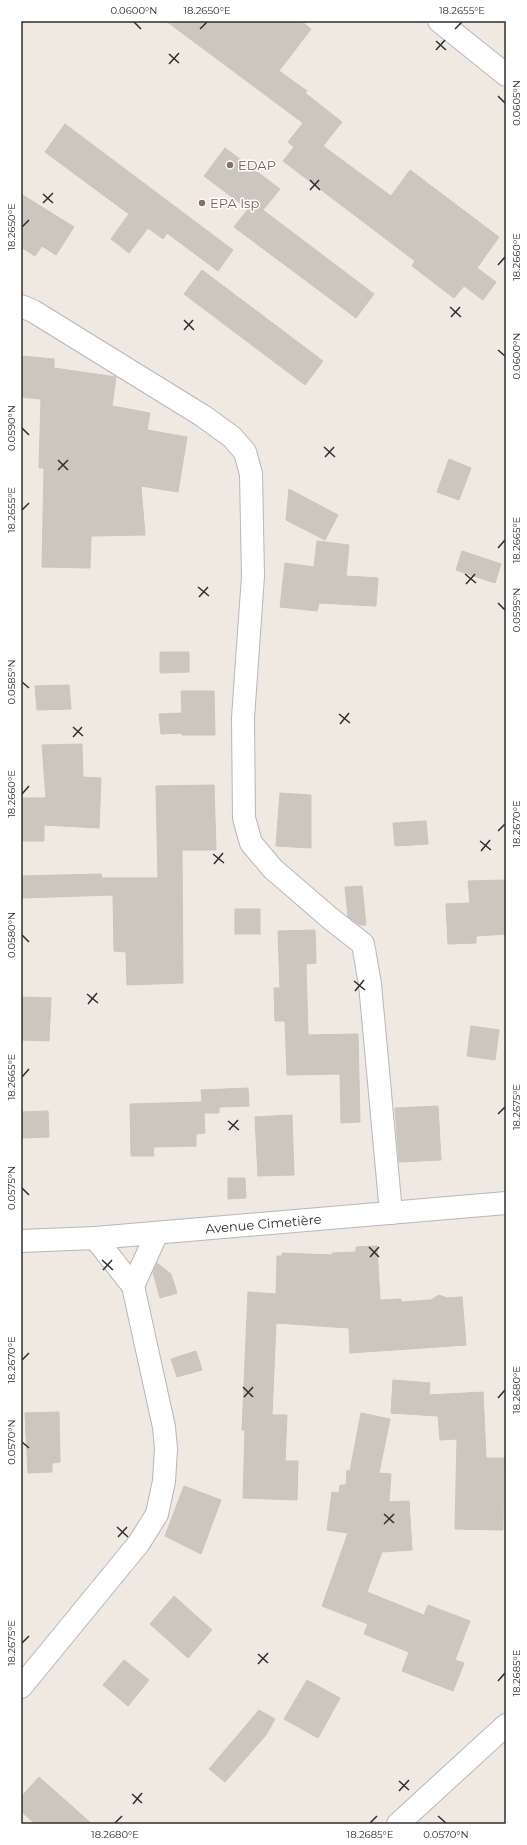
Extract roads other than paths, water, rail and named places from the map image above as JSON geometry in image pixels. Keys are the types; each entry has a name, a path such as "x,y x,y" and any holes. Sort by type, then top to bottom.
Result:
{"street":[{"path":"439,21 506,75"},
{"path":"21,306 33,311 203,416 232,437 245,452 251,474 253,576 243,718 244,818 251,843 273,869 331,919 363,944 370,984 391,1213"},
{"name":"Avenue Cimetière","path":"21,1241 95,1238 506,1203"},
{"path":"133,1286 157,1233"},
{"path":"21,1687 139,1543 157,1514 164,1481 166,1449 164,1427 133,1286 95,1238"},
{"path":"398,1824 506,1725"}],"place":[{"name":"EDAP","path":"230,165"},
{"name":"EPA Isp","path":"202,203"}]}
